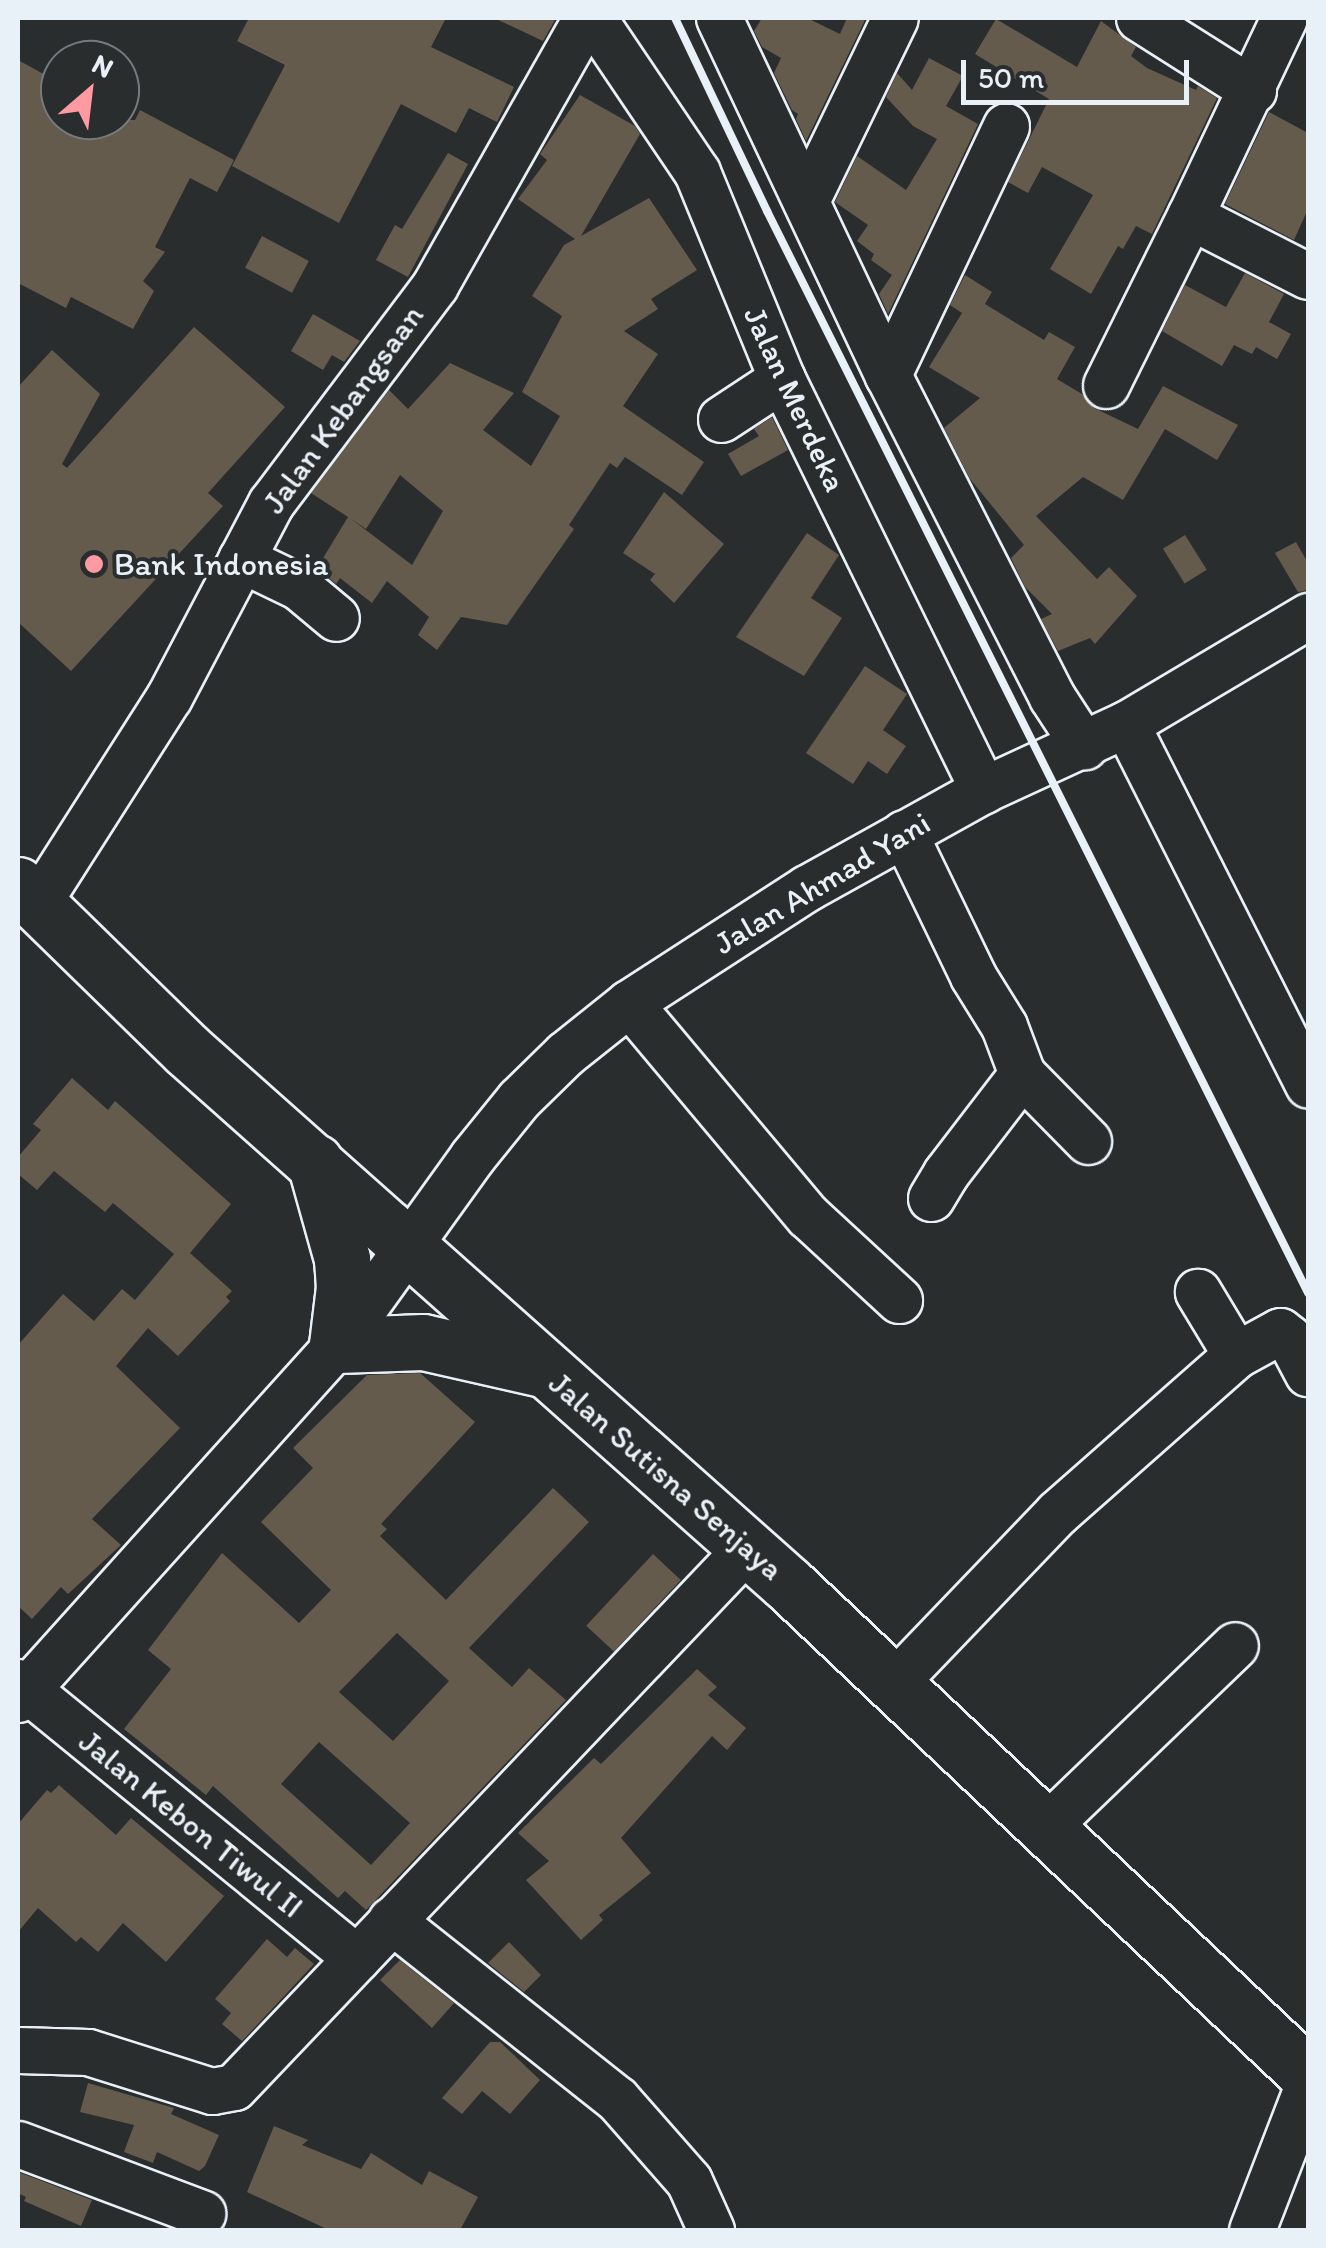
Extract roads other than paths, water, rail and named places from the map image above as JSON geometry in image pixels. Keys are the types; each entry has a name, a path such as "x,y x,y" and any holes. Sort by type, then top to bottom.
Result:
{"main road":[{"name":"Jalan Sutisna Senjaya","path":"28,895 188,1050 410,1244 746,1549 1308,2075"},
{"path":"316,1162 342,1259 344,1287 337,1345 423,1342 546,1370"}],"street":[{"name":"Jalan Merdeka","path":"590,18 697,172 782,379 1000,784"},
{"name":"Jalan Kebangsaan","path":"28,895 169,697 290,473 382,360 398,332 435,285 590,18"},
{"path":"719,18 888,375 1052,698 1084,746"},
{"path":"806,201 896,18"},
{"path":"1139,18 1252,90"},
{"path":"1106,385 1284,18"},
{"path":"888,375 1006,126"},
{"path":"1190,216 1308,276"},
{"path":"721,419 782,379"},
{"path":"241,559 299,587 336,618"},
{"name":"Jalan Ahmad Yani","path":"20,1690 337,1345 519,1099 564,1054 628,1003 807,888 1000,784 1126,724 1308,616"},
{"path":"1126,724 1308,1085"},
{"path":"904,834 973,976 1004,1026 1022,1074 1088,1141"},
{"path":"628,1003 808,1216 899,1300"},
{"path":"932,1198 946,1173 1022,1074"},
{"path":"1198,1292 1236,1355"},
{"path":"892,1684 1046,1524 1236,1355 1280,1331 1289,1338 1308,1373"},
{"path":"18,2050 88,2052 225,2092 238,2084 746,1549"},
{"path":"1046,1827 1235,1646"},
{"name":"Jalan Kebon Tiwul II","path":"20,1690 357,1958"},
{"path":"391,1920 617,2099 689,2181 711,2230"},
{"path":"1252,2230 1308,2085"},
{"path":"18,2144 202,2214"}],"railway":[{"path":"675,18 767,211 1308,1293"}],"place":[{"name":"Bank Indonesia","path":"94,564"}]}
